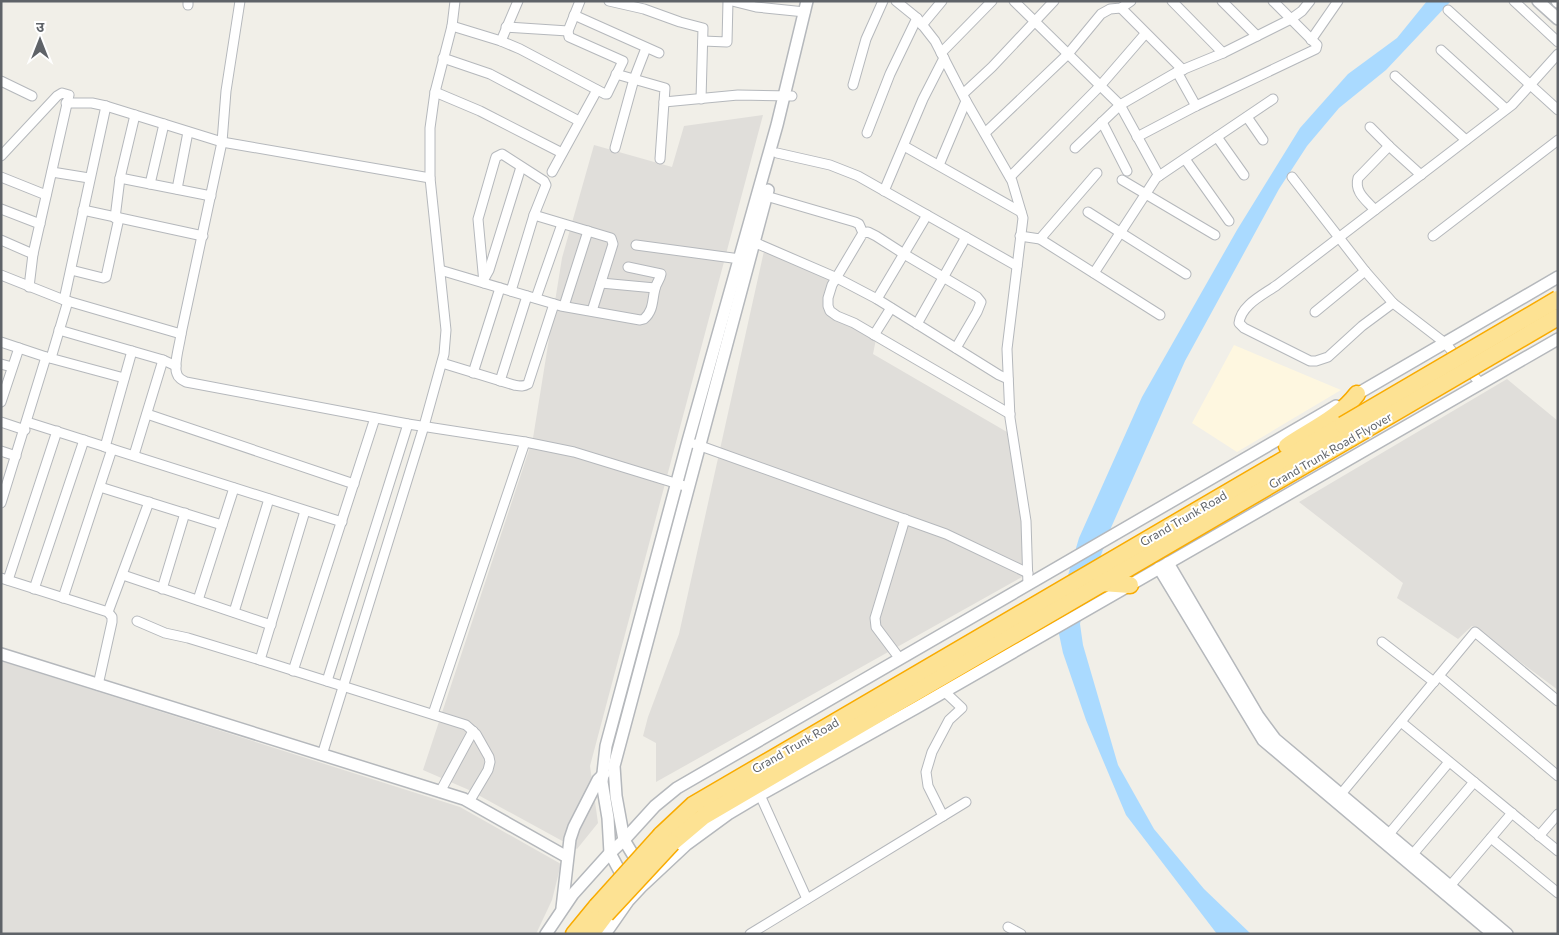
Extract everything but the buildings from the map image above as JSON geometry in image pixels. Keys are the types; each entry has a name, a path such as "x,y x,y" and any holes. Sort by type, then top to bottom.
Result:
{"highway":[{"name":"Grand Trunk Road Flyover","path":"1046,616 1347,432 1558,299"},
{"name":"Grand Trunk Road Flyover","path":"1347,432 1558,316"},
{"path":"1261,473 1285,447 1342,410 1357,394"},
{"name":"Grand Trunk Road","path":"574,934 661,835 693,805 1261,473 1347,432"},
{"path":"1102,583 1130,585"},
{"name":"Grand Trunk Road","path":"592,934 606,914 672,843 704,816 1046,616"}],"street":[{"path":"240,1 226,91 222,142 181,334 176,366 177,374 186,382 408,424 525,442 574,452 688,487"},
{"path":"322,755 442,363 446,330 430,178 430,128 435,92 452,26 455,1"},
{"path":"501,40 518,1"},
{"path":"452,26 501,40 604,94 608,92 622,64 622,60 569,37 568,31 580,1"},
{"path":"609,1 644,9 680,22 702,27 704,30 701,98"},
{"path":"633,896 610,853 608,818 602,775 606,746 676,484 740,259 750,240 766,196 777,153 806,6 730,1 727,42 703,41"},
{"path":"648,880 624,840 616,796 614,769 700,446 750,240 815,1"},
{"path":"853,85 869,32 883,1"},
{"path":"896,1 920,22 943,56 1010,176 1021,212 1022,218 1007,349 1010,414 1026,522 1028,585"},
{"path":"866,133 890,74 920,22 942,1"},
{"path":"884,191 943,56 992,1"},
{"path":"1014,1 1120,105 1159,176"},
{"path":"939,165 965,97 1054,1"},
{"path":"985,132 1068,54 1101,14 1110,9 1121,8 1131,1"},
{"path":"1172,1 1223,53"},
{"path":"1222,1 1257,36"},
{"path":"1137,137 1196,106 1316,49 1317,46 1273,1"},
{"path":"1075,148 1120,105 1180,71 1223,53 1291,19 1302,11 1310,1"},
{"path":"1311,40 1338,1"},
{"path":"1514,1 1558,42"},
{"path":"1538,1 1558,19"},
{"path":"1121,8 1180,71 1196,106"},
{"path":"1448,10 1558,110"},
{"path":"574,15 659,53"},
{"path":"506,27 568,31"},
{"path":"1010,176 1100,86 1145,34"},
{"path":"615,148 634,78 646,48"},
{"path":"1441,50 1506,109"},
{"path":"1393,303 1362,326 1328,357 1316,361 1310,361 1241,326 1239,323 1240,316 1250,304 1277,286 1506,109 1531,86 1558,54"},
{"path":"443,58 490,74 579,121"},
{"path":"616,74 663,86 665,90 660,159"},
{"path":"1395,76 1466,140"},
{"path":"1,81 32,96"},
{"path":"552,172 597,90"},
{"path":"435,92 480,111 562,152"},
{"path":"1,156 57,96 62,93 69,95 33,254 29,287"},
{"path":"664,102 738,94 788,96"},
{"path":"1094,273 1159,176 1273,99"},
{"path":"66,103 92,103 106,106 222,142 430,178"},
{"path":"1,503 4,485 16,456 59,330 89,178 106,106"},
{"path":"71,270 103,278 106,276 117,218 120,178 135,115"},
{"path":"1247,117 1263,140"},
{"path":"1102,122 1127,171"},
{"path":"150,184 164,124"},
{"path":"1370,127 1421,175"},
{"path":"177,189 188,132"},
{"path":"1217,137 1244,175"},
{"path":"1433,236 1558,140"},
{"path":"904,146 1021,212"},
{"path":"1375,210 1358,191 1356,185 1358,178 1389,146"},
{"path":"777,153 847,170 1017,266"},
{"path":"484,281 478,219 496,157 502,154 544,181 546,185 534,215 511,291"},
{"path":"1185,159 1229,221"},
{"path":"484,281 490,270 521,167"},
{"path":"52,172 89,178"},
{"path":"1040,239 1097,173"},
{"path":"1292,176 1364,271 1393,303 1445,343 1480,383"},
{"path":"1,177 46,195"},
{"path":"120,178 210,196"},
{"path":"1122,180 1215,235"},
{"path":"766,196 859,224 862,233 832,285 828,298 830,311 854,323 1010,414"},
{"path":"1,209 40,224"},
{"path":"83,210 203,236"},
{"path":"1088,212 1186,274"},
{"path":"534,215 611,238 613,241 592,311"},
{"path":"877,299 927,215"},
{"path":"500,381 531,297 562,224"},
{"path":"564,306 588,231"},
{"path":"862,233 868,232 876,236 977,297 981,302 977,312 956,348"},
{"path":"1020,236 1040,239 1160,315"},
{"path":"917,324 966,237"},
{"path":"1,240 33,254"},
{"path":"750,240 837,278 877,299 1008,379"},
{"path":"636,245 740,259"},
{"path":"440,270 484,281 500,288 554,304 640,320 644,319 652,308 655,288 661,274 628,267"},
{"path":"1315,312 1364,271"},
{"path":"1,276 66,300 181,334"},
{"path":"546,934 573,894 656,806 677,788 1558,277"},
{"path":"601,283 655,288"},
{"path":"473,373 500,288"},
{"path":"442,363 522,387 528,384 554,304"},
{"path":"874,335 891,308"},
{"path":"59,330 163,360 176,366"},
{"path":"605,934 633,896 648,880 706,829 760,795 945,692 1558,338"},
{"path":"1,342 48,358 124,378"},
{"path":"1,402 19,348"},
{"path":"63,598 100,487 124,378 132,351"},
{"path":"134,455 163,360"},
{"path":"1,364 12,367"},
{"path":"147,414 354,484"},
{"path":"293,671 375,418"},
{"path":"1,422 57,431 342,522"},
{"path":"327,681 408,424"},
{"path":"57,431 4,579 108,612 112,617 112,622 98,685"},
{"path":"34,589 84,440"},
{"path":"688,441 946,534 1028,573"},
{"path":"433,714 525,442"},
{"path":"1,451 16,456"},
{"path":"100,487 222,525"},
{"path":"198,600 234,488"},
{"path":"234,612 269,499"},
{"path":"108,612 149,502"},
{"path":"260,660 305,511"},
{"path":"162,589 186,513"},
{"path":"900,659 876,627 875,618 905,519"},
{"path":"1163,566 1258,716 1276,739 1507,934"},
{"path":"1163,566 1263,740 1493,934"},
{"path":"123,575 271,624"},
{"path":"137,621 165,633 260,660 459,722 473,731 489,757 490,762 488,770 470,802"},
{"path":"1341,794 1475,632 1558,701"},
{"path":"1382,642 1436,679 1558,776"},
{"path":"632,648 644,652"},
{"path":"1,654 470,802 567,857"},
{"path":"943,816 928,786 926,772 932,752 949,720 962,708 945,692"},
{"path":"1401,722 1558,851"},
{"path":"440,792 473,731"},
{"path":"1389,834 1449,762"},
{"path":"562,910 567,857 574,827 598,780 602,775 614,769"},
{"path":"1413,854 1474,782"},
{"path":"760,795 807,899"},
{"path":"750,934 966,802"},
{"path":"1450,886 1512,813"},
{"path":"1539,836 1558,814"},
{"path":"1491,838 1558,893"},
{"path":"1008,927 1021,934"}],"shaded area":[{"path":"763,115 590,766 598,823 577,849 469,790 423,770 533,438 562,258 594,145 672,167 684,126"},
{"path":"764,251 829,277 827,313 876,339 873,354 1007,432 1023,528 1022,577 656,782 656,743 643,736 648,717 679,634"},
{"path":"1234,345 1341,390 1237,452 1192,423"},
{"path":"1507,379 1558,421 1558,690 1472,626 1458,639 1397,598 1403,583 1299,502"},
{"path":"1,661 460,807 561,864 552,900 536,934 1,934"}],"water":[{"path":"1427,1 1451,1 1386,70 1339,108 1307,146 1279,189 1185,361 1110,530 1083,605 1080,624 1083,645 1118,765 1154,829 1204,889 1251,934 1217,934 1126,815 1086,720 1063,653 1059,634 1061,599 1079,538 1142,397 1237,230 1300,128 1348,74 1397,38"}]}
